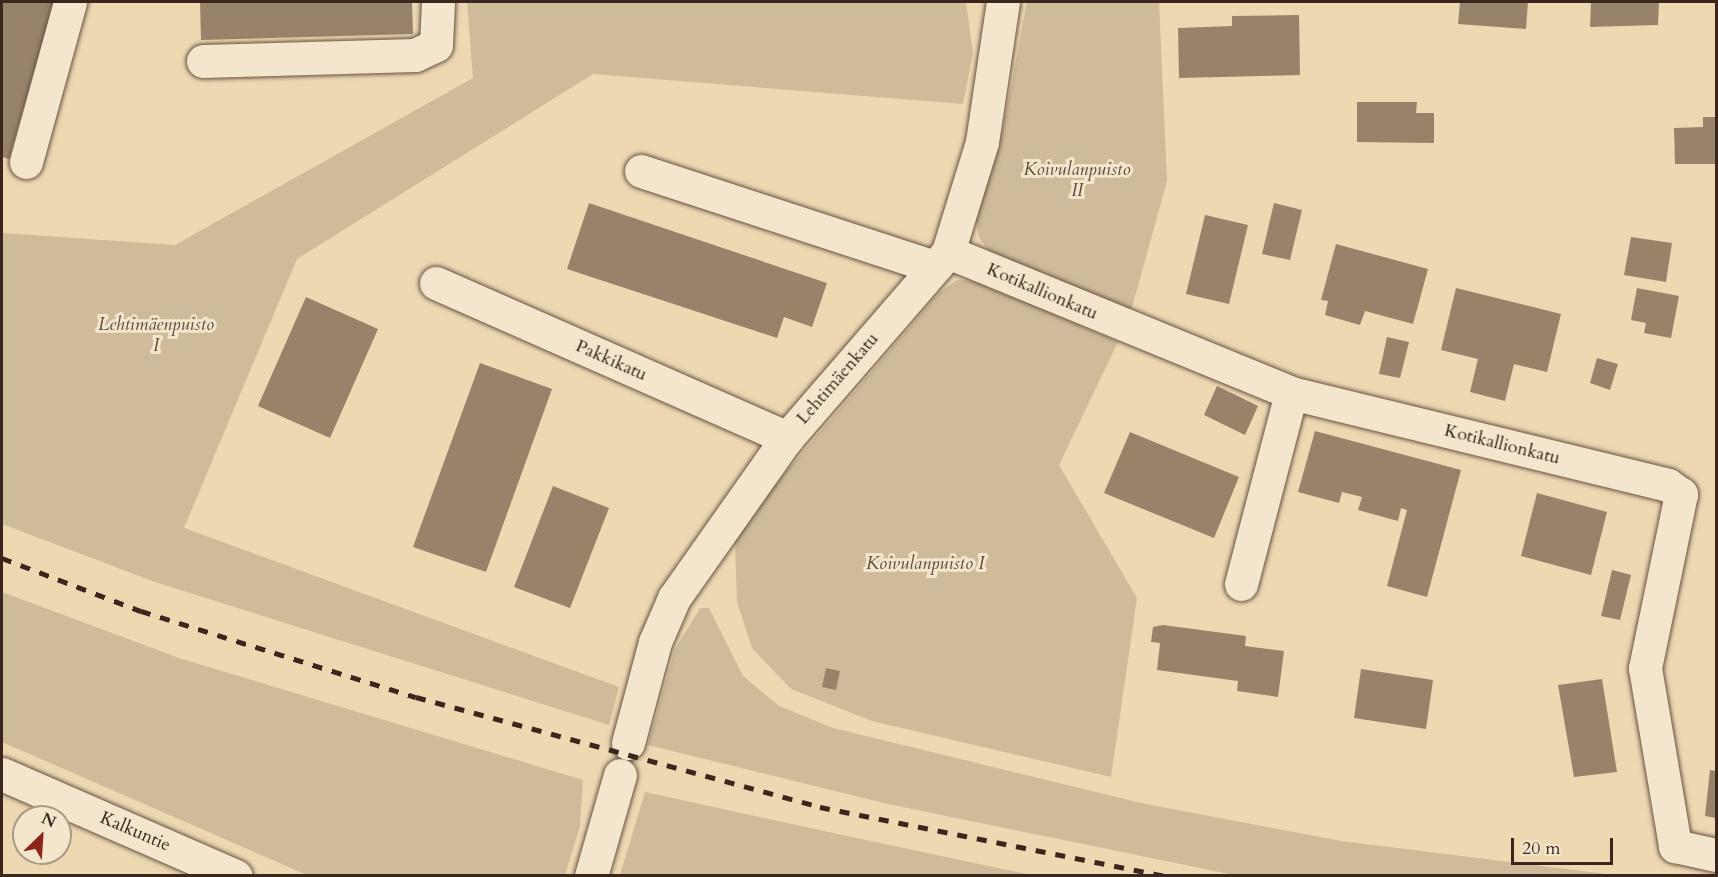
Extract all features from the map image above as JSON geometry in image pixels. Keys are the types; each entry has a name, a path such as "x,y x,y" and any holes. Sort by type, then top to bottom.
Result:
{"street":[{"path":"26,162 70,2"},
{"path":"203,61 427,52 436,45 439,31 438,2"},
{"name":"Lehtimäenkatu","path":"628,742 655,642 674,597 787,438 941,260 982,142 1003,2"},
{"name":"Kotikallionkatu","path":"641,171 941,260 1291,393 1668,485 1681,494 1682,509 1646,646 1645,668 1675,846 1716,855"},
{"name":"Pakkikatu","path":"436,283 787,438"},
{"path":"1241,584 1291,393"},
{"name":"Kalkuntie","path":"2,774 236,876"},
{"path":"591,876 620,775"}],"green space":[{"name":"Lehtimäenpuisto I","path":"467,2 966,2 973,53 963,104 593,74 297,259 184,528 619,687 609,725 155,582 2,524 2,233 175,245 473,78"},
{"name":"Koivulanpuisto II","path":"1027,2 1159,2 1167,181 1130,315 990,253 979,237 975,214 1002,134"},
{"name":"Koivulanpuisto I","path":"957,280 977,281 1118,342 1059,465 1137,598 1111,777 872,721 791,689 752,648 737,602 735,542 768,493 939,293"},
{"path":"2,592 179,658 583,780 580,826 565,875 307,875 2,742"},
{"path":"700,608 709,608 743,676 779,706 833,728 1141,803 1341,841 1614,875 1234,875 888,804 648,745 675,649"},
{"path":"645,792 833,833 1031,875 620,875"}],"building":[{"path":"2,2 54,2 9,159 2,157"},
{"path":"200,2 412,2 413,34 201,40"},
{"path":"1460,2 1528,2 1526,29 1458,24"},
{"path":"1591,2 1659,2 1658,25 1590,27"},
{"path":"1299,15 1300,75 1179,78 1178,28 1232,26 1232,16"},
{"path":"1357,102 1417,102 1416,113 1434,113 1434,143 1357,142"},
{"path":"1703,117 1716,117 1716,164 1675,164 1674,128 1703,127"},
{"path":"589,203 827,283 812,327 784,317 777,338 567,269"},
{"path":"1274,203 1302,210 1290,260 1262,254"},
{"path":"1205,215 1248,225 1229,304 1186,294"},
{"path":"1631,237 1672,243 1666,282 1624,275"},
{"path":"1336,244 1428,269 1413,324 1365,311 1360,325 1325,315 1328,301 1321,300"},
{"path":"1456,288 1561,314 1547,372 1514,364 1505,401 1470,392 1478,359 1441,350"},
{"path":"1637,288 1679,296 1671,338 1644,333 1646,323 1631,320"},
{"path":"306,297 378,329 330,438 258,406"},
{"path":"1387,337 1409,342 1400,378 1379,374"},
{"path":"1597,358 1618,364 1610,390 1590,383"},
{"path":"480,363 552,389 486,572 413,547"},
{"path":"1217,386 1258,406 1245,435 1204,415"},
{"path":"1315,431 1461,470 1427,597 1387,586 1407,510 1401,508 1398,521 1358,510 1362,497 1342,492 1339,503 1298,492"},
{"path":"1130,432 1239,477 1214,538 1104,493"},
{"path":"553,486 609,508 570,608 514,587"},
{"path":"1537,493 1607,512 1591,575 1521,556"},
{"path":"1612,570 1631,575 1620,620 1601,616"},
{"path":"1163,625 1246,636 1245,646 1284,651 1278,697 1237,691 1238,681 1157,670 1160,643 1151,642 1153,627"},
{"path":"826,668 840,671 836,690 822,687"},
{"path":"1361,669 1433,680 1426,729 1354,718"},
{"path":"1602,679 1617,772 1574,777 1558,685"},
{"path":"1710,770 1716,771 1716,818 1705,816"}],"railway":[{"path":"2,558 141,611 416,697 820,807 1165,876"}]}
